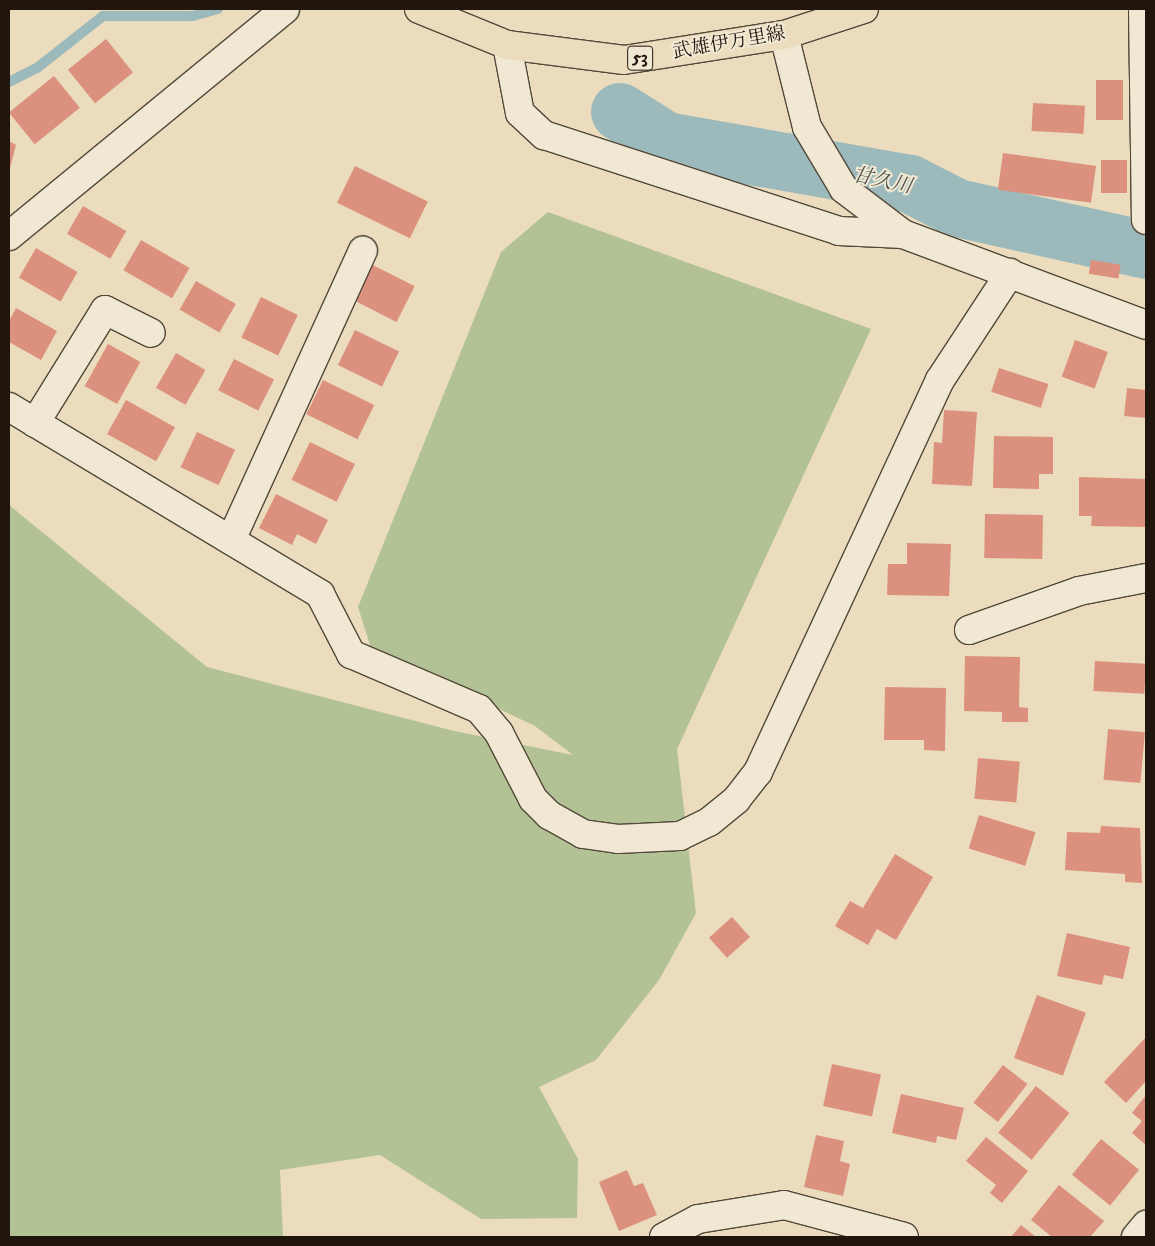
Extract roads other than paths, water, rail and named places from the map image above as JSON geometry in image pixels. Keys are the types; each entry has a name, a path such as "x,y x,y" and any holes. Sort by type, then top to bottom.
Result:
{"main road":[{"name":"武雄伊万里線","path":"419,9 507,46 624,60 784,35 864,9"}],"street":[{"path":"9,236 284,9"},
{"path":"1143,9 1146,220"},
{"path":"784,35 807,127 844,189 903,234 1146,325"},
{"path":"507,46 520,113 544,134 839,231 903,234"},
{"path":"231,540 363,251"},
{"path":"9,407 320,594 351,654 479,710 499,733 534,798 549,815 583,834 618,840 680,836 729,806 758,772 940,380 1010,273"},
{"path":"35,423 105,310 151,333"},
{"path":"969,630 1079,591 1146,578"},
{"path":"664,1237 698,1219 784,1205 904,1237"},
{"path":"1136,1237 1146,1224"}],"waterway":[{"path":"9,82 37,68 103,16 193,16 218,9"},
{"name":"甘久川","path":"620,112 666,141 910,184 957,208 1146,250"}]}
